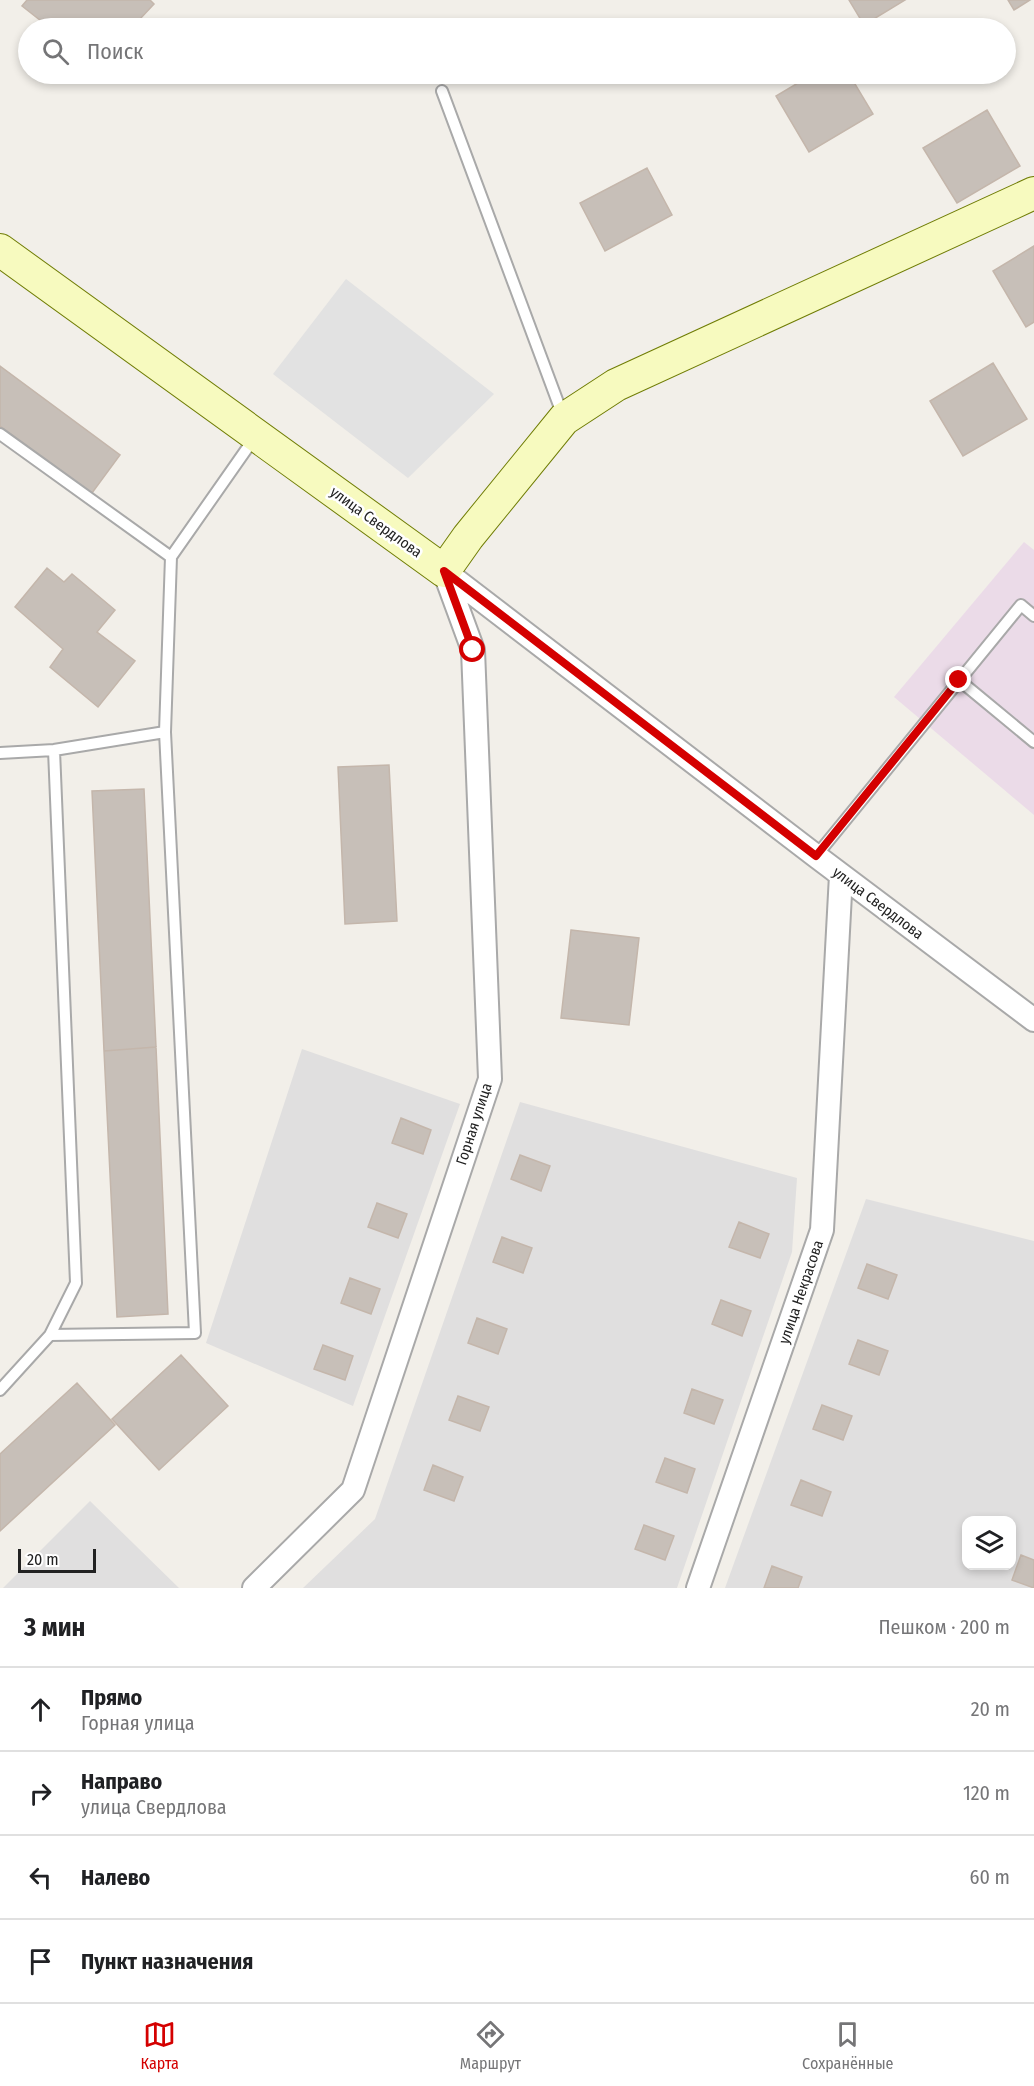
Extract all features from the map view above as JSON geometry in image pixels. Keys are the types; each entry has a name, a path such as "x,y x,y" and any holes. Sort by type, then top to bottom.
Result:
{"street":[{"path":"444,571 468,537 564,419 616,385 1034,193"},
{"name":"улица Свердлова","path":"0,250 444,571 1034,1020"},
{"name":"Горная улица","path":"254,1588 353,1490 490,1079 473,650 444,571"},
{"name":"улица Некрасова","path":"698,1588 822,1230 841,875"}],"lane":[{"path":"442,91 564,419"},
{"path":"0,434 171,557"},
{"path":"50,1335 195,1334 165,732 171,557 256,436"},
{"path":"816,856 1021,605 1034,616"},
{"path":"959,680 1034,742"},
{"path":"0,753 54,750 165,732"},
{"path":"0,1390 50,1335 76,1283 54,750"}],"shaded area":[{"path":"346,279 494,394 408,478 273,374"},
{"path":"1024,542 1034,550 1034,815 894,697"},
{"path":"302,1049 460,1104 353,1406 206,1343"},
{"path":"520,1102 797,1178 792,1252 677,1588 303,1588 375,1519"},
{"path":"866,1199 1034,1241 1034,1588 725,1588"},
{"path":"90,1501 179,1588 3,1588"}],"building":[{"path":"27,0 150,0 154,4 141,18 37,18 22,6"},
{"path":"849,0 905,0 875,18 860,18"},
{"path":"1008,0 1030,0 1014,10"},
{"path":"796,84 855,84 873,114 809,152 776,96"},
{"path":"987,110 1020,166 957,203 923,148"},
{"path":"647,168 672,215 605,251 580,203"},
{"path":"1034,246 1034,322 1026,327 993,271"},
{"path":"993,363 1027,419 963,456 930,401"},
{"path":"0,366 120,455 92,493 0,426"},
{"path":"47,568 64,582 72,574 115,610 97,632 135,661 98,707 50,667 63,649 15,607"},
{"path":"389,765 397,921 345,924 338,767"},
{"path":"144,789 156,1047 104,1051 92,791"},
{"path":"571,930 639,938 629,1025 561,1018"},
{"path":"156,1047 168,1314 117,1317 104,1051"},
{"path":"401,1118 431,1130 423,1154 392,1143"},
{"path":"520,1155 550,1166 541,1191 511,1179"},
{"path":"377,1203 407,1214 398,1238 368,1227"},
{"path":"739,1222 769,1234 760,1258 729,1247"},
{"path":"502,1237 532,1248 523,1273 493,1262"},
{"path":"867,1264 897,1275 888,1299 858,1288"},
{"path":"350,1278 380,1289 371,1314 341,1303"},
{"path":"721,1300 751,1311 742,1336 712,1324"},
{"path":"477,1318 507,1329 498,1354 468,1343"},
{"path":"858,1340 888,1351 879,1375 849,1364"},
{"path":"323,1345 353,1356 345,1380 314,1369"},
{"path":"181,1355 228,1406 159,1470 112,1419"},
{"path":"77,1383 115,1425 0,1531 0,1454"},
{"path":"692,1389 723,1400 714,1424 684,1413"},
{"path":"458,1396 489,1407 480,1431 449,1420"},
{"path":"822,1405 852,1416 843,1440 813,1429"},
{"path":"665,1458 695,1469 687,1493 656,1482"},
{"path":"433,1465 463,1477 454,1501 424,1490"},
{"path":"801,1480 831,1492 822,1516 791,1505"},
{"path":"644,1525 674,1536 665,1560 635,1549"},
{"path":"1021,1555 1034,1560 1034,1588 1012,1580"},
{"path":"772,1566 802,1577 798,1588 764,1588"}],"route":[{"path":"473,650 444,571 816,856 959,680"}]}
